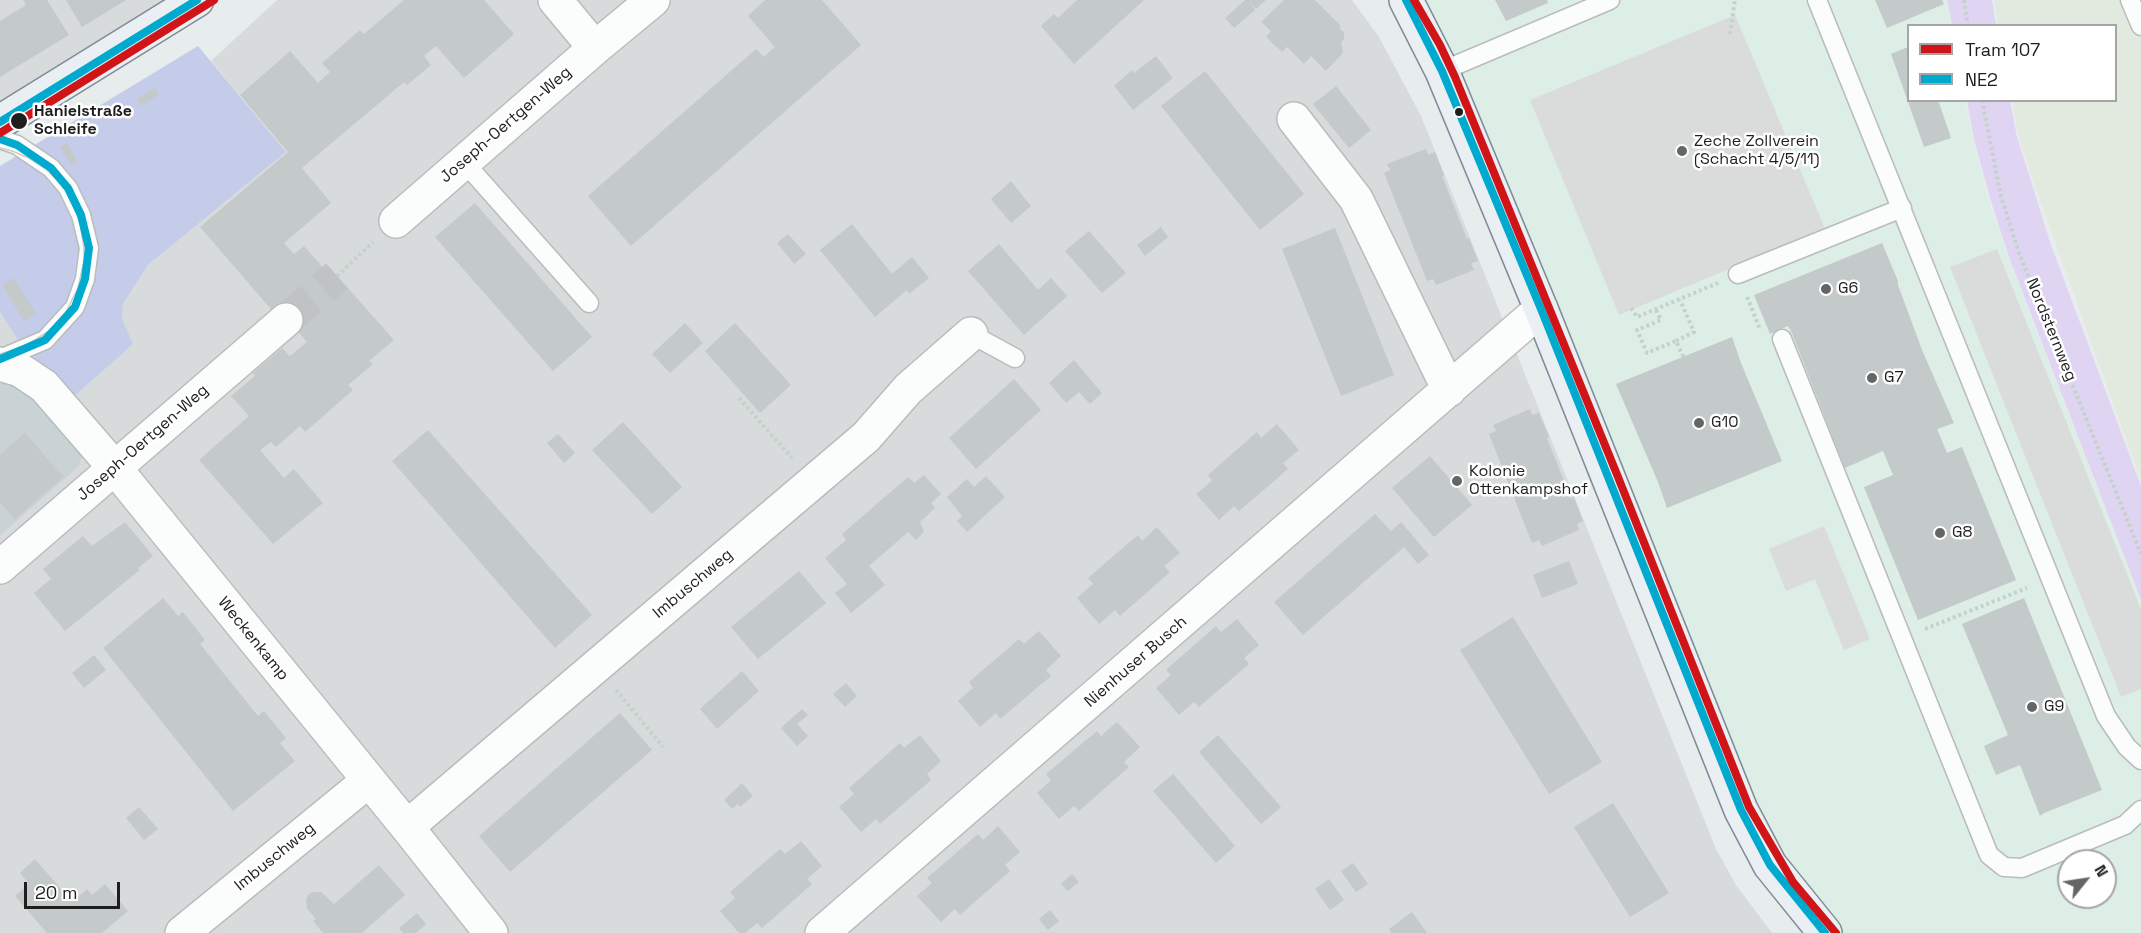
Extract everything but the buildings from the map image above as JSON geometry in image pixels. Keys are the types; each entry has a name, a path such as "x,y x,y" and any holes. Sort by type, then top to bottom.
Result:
{"main road":[{"path":"0,122 197,0"},
{"path":"1406,0 1442,71 1541,309 1741,810 1770,865 1825,933"}],"street":[{"path":"555,0 595,48"},
{"name":"Joseph-Oertgen-Weg","path":"396,221 653,0"},
{"path":"1293,119 1356,199 1449,390"},
{"name":"Nienhuser Busch","path":"822,933 1541,309"},
{"name":"Joseph-Oertgen-Weg","path":"0,567 286,320"},
{"name":"Imbuschweg","path":"407,827 866,437 908,389 970,334"},
{"name":"Weckenkamp","path":"0,364 20,370 45,386 114,467 491,933"},
{"name":"Imbuschweg","path":"182,933 368,781"}],"lane":[{"path":"1442,71 1610,0"},
{"path":"1816,0 2106,716 2127,747 2141,759"},
{"path":"2130,0 2141,26"},
{"path":"0,139 16,145 51,168 68,188 81,215 89,248 85,279 75,307 45,340 0,359"},
{"path":"464,162 589,303"},
{"path":"1738,274 1902,208"},
{"path":"970,334 1015,357"},
{"path":"1782,339 1989,855 2004,867 2022,868 2125,825 2141,810"}],"path":[{"path":"1730,34 1735,0"},
{"path":"1964,0 1968,24"},
{"name":"Nordsternweg","path":"1982,102 2001,196 2019,253 2141,554"},
{"path":"337,276 396,221"},
{"path":"1631,308 1638,317 1738,274 1766,345 1782,339"},
{"path":"1656,310 1661,320 1637,330 1647,353 1694,332 1680,300"},
{"path":"1676,341 1684,358"},
{"path":"739,398 814,482"},
{"path":"1902,638 2051,578"},
{"path":"596,667 663,747"}],"shaded area":[{"path":"0,0 176,0 0,109"},
{"path":"277,0 1352,0 1379,37 1421,116 1716,849 1736,885 1772,933 0,933 0,312 21,345 122,319 123,304 148,265 286,152 211,61"},
{"path":"1409,0 1946,0 1951,24 1907,24 1907,102 1965,102 1988,199 2008,257 2141,603 2141,933 1842,933 1816,903 1765,830"},
{"path":"1947,0 1992,0 1996,24 1952,24"},
{"path":"1994,0 2141,0 2141,480 2035,186 2019,138 2012,102 2117,102 2117,24 1998,24"},
{"path":"1735,15 1825,229 1619,315 1530,100"},
{"path":"198,46 286,152 148,265 123,304 122,319 133,344 72,398 55,376 21,345 0,312 0,166"},
{"path":"1967,102 2010,102 2017,137 2051,245 2141,486 2141,600 2009,257 1974,139"},
{"path":"1997,249 2141,609 2141,689 2121,697 1950,267"},
{"path":"0,382 27,389 82,456 78,467 0,535"},
{"path":"1824,526 1870,639 1844,650 1815,579 1786,591 1769,549"}],"tunnel":[{"path":"286,320 337,276"}],"tram line":[{"name":"107","path":"0,133 214,0"},
{"name":"107","path":"1414,0 1455,77 1749,807 1793,882 1836,933"},
{"path":"0,148 29,158 46,169 57,180 75,210 80,223 84,248 84,261 78,288 64,316 52,329 27,345 0,354"}],"transit line":[{"name":"NE2","path":"0,122 197,0"},
{"name":"NE2","path":"1406,0 1442,71 1541,309 1741,810 1770,865 1825,933"},
{"name":"NE2","path":"0,139 17,145 51,168 68,188 81,215 89,248 85,279 75,307 45,340 0,359"}],"place":[{"name":"Hanielstraße Schleife","path":"19,121"},
{"name":"Zeche Zollverein (Schacht 4/5/11)","path":"1682,151"},
{"name":"G6","path":"1826,289"},
{"name":"G7","path":"1872,378"},
{"name":"G10","path":"1699,423"},
{"name":"Kolonie Ottenkampshof","path":"1457,481"},
{"name":"G8","path":"1940,533"},
{"name":"G9","path":"2032,707"}]}
